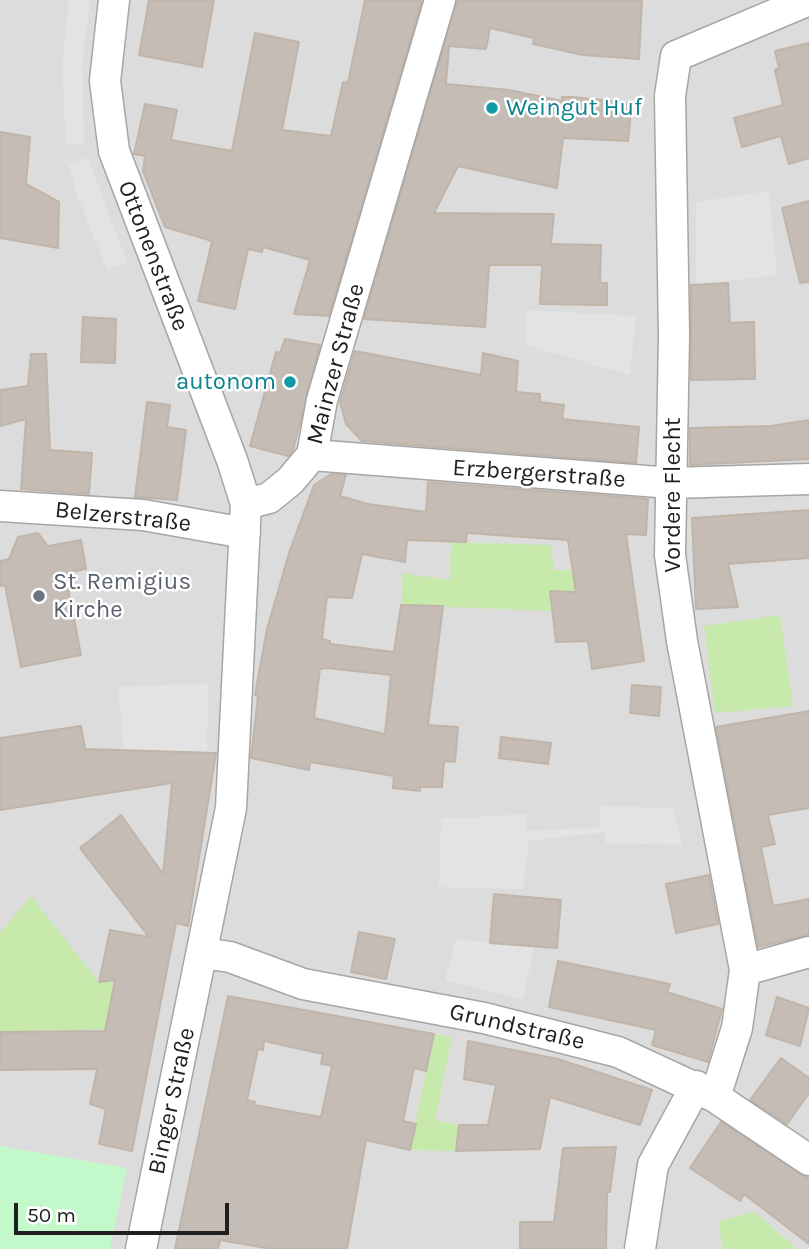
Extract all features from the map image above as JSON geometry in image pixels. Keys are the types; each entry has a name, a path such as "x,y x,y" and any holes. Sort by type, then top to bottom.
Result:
{"street":[{"name":"Ottonenstraße","path":"114,0 105,81 114,151 232,460 245,518"},
{"name":"Mainzer Straße","path":"245,518 290,481 312,455 322,400 440,0"},
{"name":"Vordere Flecht","path":"640,1249 653,1164 705,1092 737,1028 745,970 678,617 670,555 674,335 670,96 676,56 809,0"},
{"name":"Erzbergerstraße","path":"312,455 671,483 809,479"},
{"name":"Belzerstraße","path":"0,506 245,518"},
{"path":"203,953 231,808 245,518"},
{"path":"745,970 809,951"},
{"name":"Grundstraße","path":"203,953 230,957 303,984 484,1018 604,1048 705,1092 809,1160"},
{"name":"Binger Straße","path":"141,1249 203,953"}],"shaded area":[{"path":"0,0 809,0 809,1249 0,1249"},
{"path":"69,0 90,0 82,64 84,142 66,145 62,64"},
{"path":"88,158 127,262 107,270 77,195 68,163"},
{"path":"769,191 777,275 696,285 696,202"},
{"path":"526,310 636,316 630,375 526,345"},
{"path":"208,683 207,753 124,751 118,687"},
{"path":"600,806 673,808 682,845 606,843 605,832 529,841 523,889 439,887 441,819 527,814 527,831 600,827"},
{"path":"456,939 534,947 523,999 445,980"}],"green space":[{"path":"451,542 551,545 554,570 573,570 577,593 550,591 552,611 401,605 403,573 450,580"},
{"path":"780,615 793,706 715,713 704,626"},
{"path":"31,896 99,982 115,982 105,1029 0,1032 0,933"},
{"path":"434,1034 452,1037 435,1120 459,1125 456,1151 410,1150"},
{"path":"0,1146 127,1168 110,1249 0,1249"},
{"path":"755,1212 797,1249 723,1249 718,1221"}],"building":[{"path":"149,0 214,0 202,67 139,55"},
{"path":"365,0 422,0 329,316 294,314 310,260 263,247 262,252 248,249 235,309 198,301 212,241 165,227 143,171 145,156 134,154 145,104 177,110 171,140 232,151 255,33 299,42 282,130 331,136 343,82 348,83"},
{"path":"457,0 642,0 639,59 583,55 533,44 534,38 490,28 486,49 449,46 446,84 509,90 562,101 562,97 572,97 632,103 628,141 563,138 557,188 458,166 434,213 554,214 551,244 601,245 600,283 607,283 607,305 540,304 542,265 489,265 485,327 364,319"},
{"path":"809,43 809,158 789,164 781,136 742,147 734,118 783,105 775,70 779,68 775,51"},
{"path":"0,132 30,137 26,184 59,202 58,248 0,238"},
{"path":"809,201 809,282 800,283 782,208"},
{"path":"728,283 730,323 754,322 755,379 691,380 691,285"},
{"path":"83,317 116,319 115,363 81,362"},
{"path":"285,339 320,345 293,450 288,456 250,446 276,352 280,353"},
{"path":"355,351 481,375 483,353 518,361 516,392 540,394 540,402 564,405 562,419 639,427 636,463 362,441 346,424 340,402"},
{"path":"31,354 46,354 50,450 92,453 89,494 21,489 26,419 0,426 0,390 28,386"},
{"path":"147,402 170,405 167,427 186,430 177,500 135,497"},
{"path":"809,420 809,459 690,465 690,428 771,426"},
{"path":"331,474 346,475 340,496 368,504 426,512 428,482 648,499 646,535 626,534 644,661 592,669 588,641 556,642 550,591 576,592 568,540 467,533 466,542 407,540 405,562 362,554 352,598 327,597 322,639 330,641 330,644 394,652 401,605 443,606 428,725 458,727 455,762 444,761 442,787 420,787 420,791 393,788 394,776 310,762 309,770 251,758 258,696 255,695 267,629 290,550 314,485","holes":["320,669 391,675 385,734 314,718"]},
{"path":"809,510 809,558 728,564 738,607 696,609 692,518"},
{"name":"St. Remigius Kirche","path":"38,533 48,546 81,540 86,569 65,573 81,655 21,667 5,585 0,586 0,561 9,559 18,537"},
{"path":"632,685 661,687 659,716 630,713"},
{"path":"809,711 809,808 768,815 775,844 761,847 773,906 809,899 809,935 758,947 716,727"},
{"path":"81,726 85,749 216,753 188,926 176,923 132,1151 99,1144 106,1109 90,1104 97,1069 0,1070 0,1032 105,1031 115,980 99,982 110,930 149,937 80,848 121,815 163,874 172,783 0,810 0,738"},
{"path":"501,737 551,743 548,764 499,758"},
{"path":"709,875 718,924 676,933 666,884"},
{"path":"494,894 561,900 557,948 490,943"},
{"path":"359,932 395,939 386,979 351,972"},
{"path":"558,961 670,984 667,992 722,1009 708,1062 652,1045 656,1030 549,1007"},
{"path":"228,996 434,1034 426,1071 414,1068 403,1121 416,1124 410,1150 366,1140 347,1249 272,1249 220,1240 218,1249 175,1249","holes":["264,1041 323,1054 321,1064 332,1066 321,1117 254,1105 255,1102 247,1100 258,1049 263,1050"]},
{"path":"777,997 809,1008 800,1046 766,1035"},
{"path":"468,1041 558,1059 652,1090 640,1125 550,1097 540,1149 456,1151 459,1125 488,1125 496,1085 464,1079"},
{"path":"781,1058 809,1078 809,1093 787,1124 750,1100"},
{"path":"721,1122 809,1179 809,1244 744,1194 740,1201 690,1168"},
{"path":"616,1147 610,1192 607,1192 606,1249 520,1249 520,1222 554,1222 563,1148"}],"place":[{"name":"Weingut Huf","path":"492,108"},
{"name":"autonom","path":"290,382"},
{"name":"St. Remigius Kirche","path":"39,596"}]}
